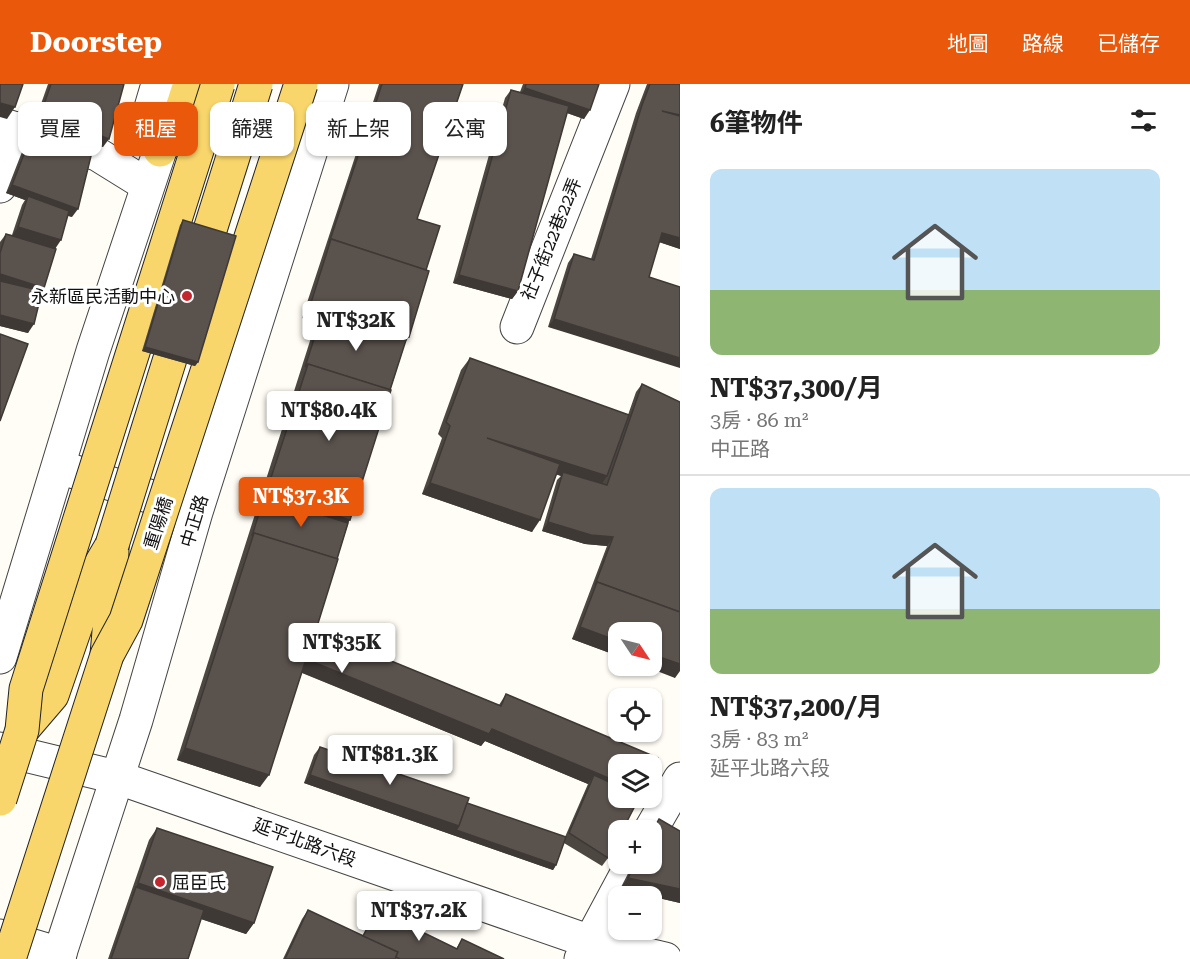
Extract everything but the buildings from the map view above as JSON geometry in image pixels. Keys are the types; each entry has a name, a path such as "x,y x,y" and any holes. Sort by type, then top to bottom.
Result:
{"main road":[{"path":"184,102 190,84"},
{"path":"0,799 11,740 26,689 218,84"},
{"path":"11,740 52,695 92,579 112,545 256,84"},
{"name":"重陽橋","path":"9,959 107,655 126,620 301,84"},
{"path":"107,655 111,607 112,545"}],"street":[{"path":"153,102 158,84"},
{"name":"中正路","path":"59,956 136,720 196,512 332,84"},
{"name":"社子街22巷22弄","path":"517,327 613,84"},
{"path":"0,186 9,127 98,154 147,185"},
{"path":"0,657 157,156"},
{"path":"58,467 196,512"},
{"name":"延平北路六段","path":"11,740 584,950 665,959"},
{"path":"656,820 680,779"},
{"path":"584,950 626,874"},
{"path":"0,936 59,956"}],"place":[{"name":"永新區民活動中心","path":"187,296"},
{"name":"屈臣氏","path":"160,882"}]}
